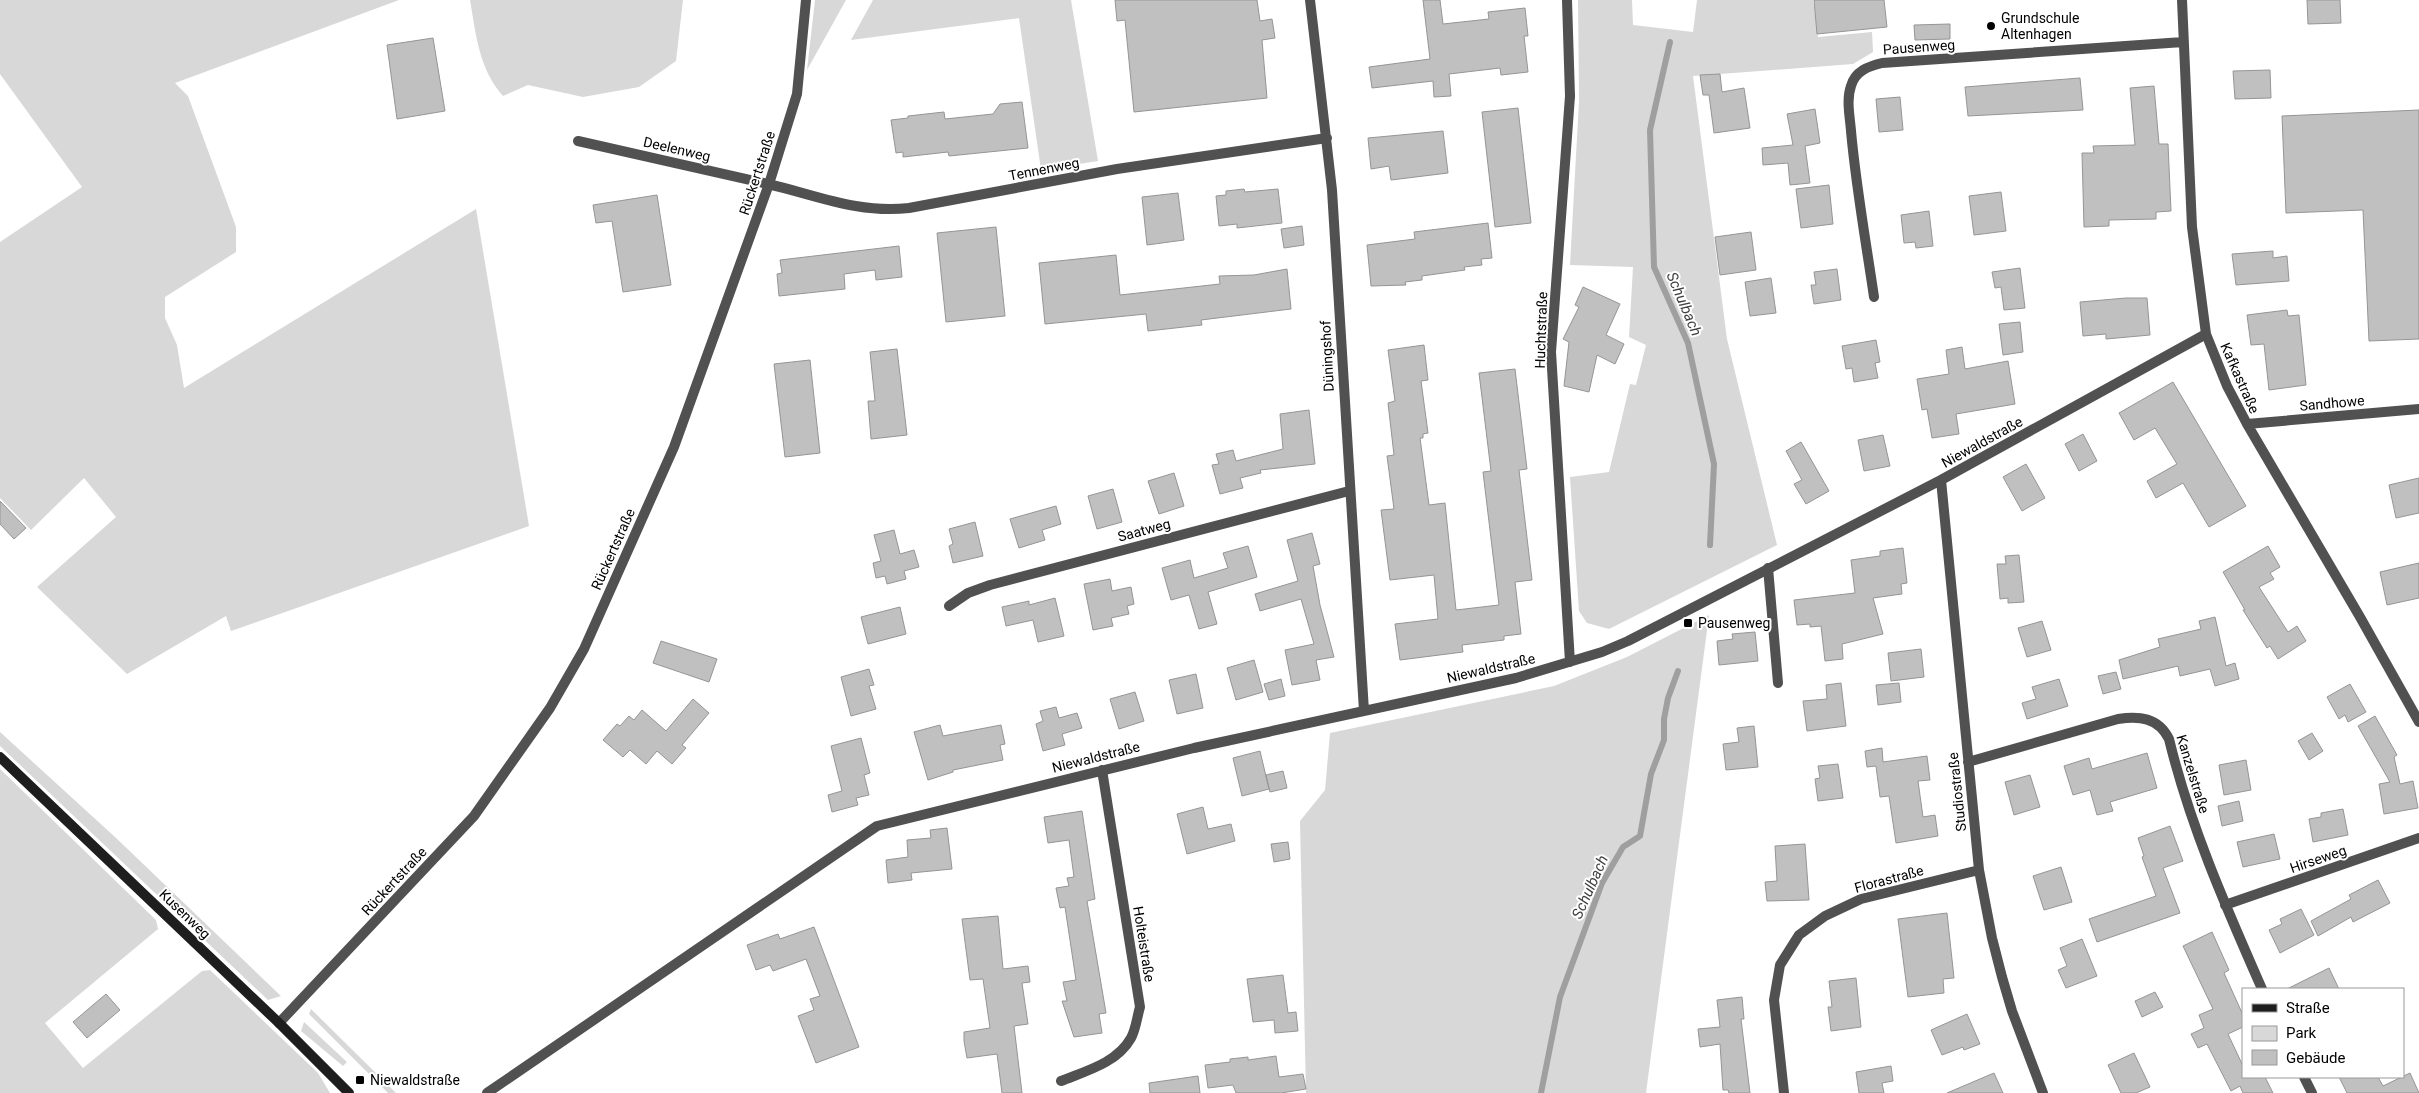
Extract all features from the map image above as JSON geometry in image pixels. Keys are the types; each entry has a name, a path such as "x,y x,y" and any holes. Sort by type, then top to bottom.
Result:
{"street":[{"name":"Rückertstraße","path":"280,1023 474,816 550,708 584,649 674,447 769,184 797,94 806,0"},
{"name":"Düningshof","path":"1310,0 1327,138 1364,711"},
{"name":"Huchtstraße","path":"1568,0 1570,96 1551,352 1570,662"},
{"name":"Kafkastraße","path":"2182,0 2192,227 2206,334 2227,386 2247,424 2360,616 2419,722"},
{"name":"Pausenweg","path":"1874,297 1854,168 1850,115 1851,85 1858,74 1869,66 1882,62 2183,42"},
{"name":"Tennenweg","path":"769,184 857,208 884,211 909,208 1116,169 1327,138"},
{"name":"Deelenweg","path":"578,141 769,184"},
{"name":"Niewaldstraße","path":"487,1093 877,826 1194,748 1516,678 1570,662 1628,641 1941,480 2206,334"},
{"name":"Sandhowe","path":"2247,424 2419,409"},
{"name":"Studiostraße","path":"1941,480 1979,870 1992,938 2012,1012 2043,1093"},
{"name":"Saatweg","path":"949,606 968,593 990,584 1349,491"},
{"path":"1768,568 1778,683"},
{"name":"Kanzelstraße","path":"1968,762 2118,719 2143,717 2164,728 2169,739 2189,811 2225,905 2262,988"},
{"name":"Kusenweg","path":"0,758 280,1023 350,1093"},
{"name":"Holteistraße","path":"1061,1081 1103,1064 1116,1054 1131,1038 1140,1007 1102,770"},
{"name":"Hirseweg","path":"2225,905 2419,838"},
{"name":"Florastraße","path":"1784,1093 1774,1000 1780,965 1799,935 1825,916 1861,899 1979,870"},
{"path":"2304,1078 2312,1093"}],"green space":[{"path":"0,0 399,0 175,83 188,96 236,227 236,252 165,297 165,318 177,345 184,388 476,209 529,526 231,631 226,616 127,674 37,587 116,517 84,478 31,530 0,498 0,242 82,187 0,74"},
{"path":"470,0 683,0 676,61 639,87 583,97 528,85 503,96 495,86 484,63 477,39"},
{"path":"815,0 846,0 807,70"},
{"path":"873,0 1071,0 1098,161 1041,170 1019,18 851,40"},
{"path":"1578,0 1632,0 1633,25 1693,32 1697,0 1813,0 1818,37 1872,32 1873,52 1853,64 1693,76 1727,339 1777,545 1609,629 1587,623 1579,611 1570,477 1609,472 1630,384 1636,385 1646,345 1629,337 1633,267 1570,265 1579,101"},
{"path":"1709,615 1646,1093 1306,1093 1300,821 1325,790 1330,733 1554,686 1627,657"},
{"path":"0,732 115,837 281,996 268,1000 0,746"},
{"path":"0,769 156,920 158,929 45,1023 83,1068 202,971 210,970 318,1073 330,1093 0,1093"},
{"path":"311,1009 396,1093 388,1093 309,1014"},
{"path":"304,1022 347,1062 343,1066 301,1031"}],"building":[{"path":"1115,0 1257,0 1260,21 1272,19 1275,38 1262,40 1267,98 1134,112 1125,20 1117,21"},
{"path":"1423,0 1440,0 1443,24 1489,19 1488,12 1525,8 1528,36 1524,36 1528,72 1501,75 1500,68 1449,74 1451,96 1434,97 1433,81 1372,88 1369,67 1430,59"},
{"path":"1814,0 1884,0 1887,27 1817,34"},
{"path":"2307,0 2340,0 2341,23 2308,24"},
{"path":"1950,24 1950,39 1915,40 1914,25"},
{"path":"433,38 445,111 397,119 387,45"},
{"path":"2270,70 2271,98 2235,99 2233,71"},
{"path":"1720,74 1722,92 1744,88 1750,128 1714,133 1709,95 1703,95 1700,75"},
{"path":"2080,78 2083,110 1968,116 1965,87"},
{"path":"2154,86 2159,144 2168,144 2171,211 2156,212 2156,219 2109,220 2109,226 2084,227 2082,153 2094,153 2093,146 2135,145 2130,88"},
{"path":"1900,97 1903,130 1879,132 1876,99"},
{"path":"1022,102 1028,148 949,156 948,152 903,157 903,152 896,153 891,120 944,112 945,119 993,114 1000,104"},
{"path":"1518,108 1531,223 1495,227 1482,112"},
{"path":"1815,109 1820,143 1805,146 1810,183 1790,185 1788,163 1763,165 1762,148 1793,145 1787,114"},
{"path":"2419,110 2419,339 2369,341 2363,210 2286,213 2282,116"},
{"path":"1443,131 1448,173 1391,180 1389,166 1371,169 1368,138"},
{"path":"1829,185 1833,224 1801,228 1796,189"},
{"path":"1244,189 1245,192 1278,189 1282,223 1237,228 1237,224 1219,226 1216,196 1226,195 1226,191"},
{"path":"2001,192 2006,231 1974,235 1969,196"},
{"path":"1178,193 1184,240 1147,245 1142,197"},
{"path":"657,195 671,285 623,292 612,221 596,223 593,205"},
{"path":"1929,211 1933,246 1916,248 1915,242 1904,243 1901,215"},
{"path":"1488,223 1492,258 1481,259 1482,265 1464,267 1465,270 1422,276 1422,280 1405,282 1406,285 1371,286 1367,245 1415,239 1414,232"},
{"path":"1302,226 1304,245 1284,248 1281,229"},
{"path":"996,227 1005,316 946,322 937,233"},
{"path":"1751,232 1756,270 1720,275 1715,237"},
{"path":"899,246 902,277 876,280 875,270 844,274 845,289 779,296 777,274 782,273 780,260"},
{"path":"2273,251 2273,258 2287,256 2289,281 2236,285 2232,254"},
{"path":"1116,255 1120,295 1220,284 1219,276 1254,275 1287,269 1291,309 1201,320 1202,325 1148,331 1146,314 1045,324 1039,263"},
{"path":"2020,268 2025,308 2004,310 2001,287 1995,288 1992,272"},
{"path":"1837,269 1841,300 1814,304 1811,285 1816,285 1814,272"},
{"path":"1771,278 1776,313 1750,316 1745,282"},
{"path":"1583,287 1620,304 1606,335 1624,344 1615,364 1597,355 1589,392 1564,386 1569,342 1563,339 1579,307 1575,305"},
{"path":"2147,298 2150,335 2106,339 2106,334 2083,336 2080,302"},
{"path":"2287,310 2288,316 2299,315 2306,385 2269,390 2264,344 2251,345 2247,315"},
{"path":"2020,322 2023,352 2003,355 1999,324"},
{"path":"1876,340 1880,362 1875,363 1878,378 1854,382 1852,368 1846,369 1842,346"},
{"path":"1424,345 1428,380 1421,381 1428,433 1423,434 1423,438 1420,438 1429,505 1445,503 1456,610 1499,605 1483,472 1491,471 1479,373 1515,369 1527,469 1519,470 1532,580 1515,582 1521,634 1504,636 1504,640 1462,645 1463,652 1400,660 1395,624 1438,619 1434,575 1390,580 1381,510 1394,509 1387,456 1394,455 1388,403 1395,401 1388,350"},
{"path":"1962,347 1965,369 2008,361 2015,404 1956,414 1959,434 1932,438 1927,409 1922,410 1917,379 1949,374 1946,350"},
{"path":"897,349 907,435 871,439 868,401 875,401 870,352"},
{"path":"810,360 820,453 785,457 774,364"},
{"path":"2173,382 2246,506 2209,527 2183,483 2156,498 2147,481 2177,464 2155,428 2134,440 2119,413"},
{"path":"1309,410 1315,464 1260,470 1261,473 1240,478 1243,488 1220,494 1212,465 1219,464 1216,454 1233,450 1236,461 1283,449 1280,414"},
{"path":"2083,434 2097,461 2079,471 2065,444"},
{"path":"1883,435 1890,466 1864,471 1858,440"},
{"path":"1801,442 1829,491 1806,504 1794,484 1802,480 1786,451"},
{"path":"2026,464 2045,498 2022,511 2003,477"},
{"path":"1174,473 1184,506 1159,514 1148,481"},
{"path":"2419,478 2419,513 2396,518 2389,485"},
{"path":"1113,489 1122,522 1097,529 1088,496"},
{"path":"0,501 26,528 14,539 0,524"},
{"path":"1056,506 1061,524 1042,530 1045,540 1019,548 1010,519"},
{"path":"975,522 983,556 953,563 949,546 953,544 949,529"},
{"path":"894,530 900,554 914,550 919,567 904,571 906,579 887,584 885,576 876,578 873,563 881,561 874,535"},
{"path":"1312,533 1320,564 1313,566 1320,605 1334,657 1316,660 1320,680 1292,685 1285,650 1314,644 1301,599 1260,611 1255,594 1298,581 1287,540"},
{"path":"1248,546 1257,577 1208,592 1217,624 1199,629 1189,595 1171,600 1162,568 1190,560 1194,578 1228,568 1223,553"},
{"path":"2268,546 2280,567 2270,573 2274,579 2259,587 2288,632 2297,626 2306,641 2278,659 2270,646 2267,648 2243,610 2245,610 2223,572"},
{"path":"1903,548 1907,583 1901,584 1902,594 1873,598 1883,634 1842,644 1843,659 1825,661 1821,626 1810,627 1810,624 1797,625 1794,600 1855,593 1851,560 1880,556 1880,551"},
{"path":"2019,555 2024,602 2008,603 2008,598 2000,599 1997,564 2006,564 2005,556"},
{"path":"2419,563 2419,598 2387,605 2380,572"},
{"path":"1110,579 1112,591 1131,587 1134,604 1127,606 1129,614 1111,618 1113,626 1093,630 1084,584"},
{"path":"1055,598 1064,636 1038,642 1033,620 1006,626 1002,607 1029,601 1029,605"},
{"path":"900,607 906,634 868,644 861,617"},
{"path":"2215,617 2226,666 2235,663 2239,679 2215,686 2210,669 2180,676 2178,666 2123,679 2119,660 2160,647 2158,639 2201,629 2199,621"},
{"path":"2042,621 2051,650 2027,657 2018,628"},
{"path":"1755,632 1758,661 1719,665 1717,641 1733,639 1732,634"},
{"path":"661,641 717,659 709,682 653,663"},
{"path":"1921,649 1924,677 1891,681 1888,653"},
{"path":"1254,660 1263,692 1236,700 1227,668"},
{"path":"869,669 874,685 869,686 876,709 851,716 841,677"},
{"path":"2116,672 2121,689 2103,694 2098,676"},
{"path":"1196,674 1203,708 1177,714 1169,680"},
{"path":"1281,679 1285,696 1269,700 1264,684"},
{"path":"2059,679 2068,706 2027,719 2022,703 2036,699 2032,687"},
{"path":"1841,683 1846,726 1807,731 1803,701 1827,699 1826,685"},
{"path":"1899,683 1901,702 1878,705 1876,685"},
{"path":"2350,684 2366,712 2348,722 2345,715 2339,719 2327,697"},
{"path":"1135,692 1144,721 1119,729 1110,699"},
{"path":"693,699 709,713 682,745 686,748 672,764 657,751 646,764 630,750 623,757 603,740 617,724 620,726 629,716 634,720 642,710 666,731"},
{"path":"1056,707 1059,718 1077,713 1082,728 1062,734 1065,745 1043,751 1036,724 1043,721 1040,711"},
{"path":"2375,716 2397,755 2394,757 2400,784 2413,781 2418,808 2384,814 2379,784 2390,782 2358,726"},
{"path":"940,725 943,736 1001,725 1005,744 1000,745 1003,760 953,770 953,772 928,780 914,732"},
{"path":"1754,726 1758,767 1726,770 1723,744 1739,742 1737,728"},
{"path":"2312,733 2323,751 2309,760 2298,741"},
{"path":"861,738 870,773 864,775 869,795 856,798 858,805 832,812 828,795 842,791 831,746"},
{"path":"1882,748 1883,762 1927,756 1930,780 1918,781 1923,817 1935,815 1938,836 1896,843 1889,796 1880,797 1876,766 1867,767 1865,751"},
{"path":"1260,751 1269,789 1242,796 1233,758"},
{"path":"2147,753 2157,788 2110,802 2113,811 2097,815 2090,790 2073,795 2064,766 2089,758 2092,769"},
{"path":"2246,760 2251,790 2224,795 2219,765"},
{"path":"1838,764 1843,798 1818,801 1815,779 1820,778 1818,766"},
{"path":"1283,771 1287,788 1270,792 1266,775"},
{"path":"2030,775 2040,807 2014,815 2005,782"},
{"path":"2239,801 2243,821 2222,826 2218,806"},
{"path":"1203,807 1208,829 1231,824 1235,841 1187,854 1177,814"},
{"path":"2343,809 2348,835 2313,842 2309,819 2321,817 2321,813"},
{"path":"1082,811 1095,899 1087,901 1106,1013 1099,1014 1102,1033 1074,1037 1062,1001 1067,1001 1063,982 1076,980 1065,907 1060,908 1056,888 1069,886 1067,878 1074,877 1069,840 1048,843 1044,817"},
{"path":"2170,826 2183,861 2163,868 2180,913 2097,942 2089,919 2156,896 2142,857 2144,856 2138,838"},
{"path":"947,828 952,869 911,873 912,880 888,883 886,860 908,857 907,840 931,838 930,830"},
{"path":"2274,834 2280,859 2243,867 2237,842"},
{"path":"1288,842 1290,859 1274,862 1271,844"},
{"path":"1805,844 1809,900 1767,901 1765,882 1777,881 1775,846"},
{"path":"2061,867 2072,902 2044,910 2033,876"},
{"path":"2378,880 2390,903 2353,922 2351,917 2318,936 2311,921 2351,899 2349,895"},
{"path":"2301,909 2314,935 2280,953 2269,930 2282,924 2280,919"},
{"path":"1947,913 1954,978 1943,979 1944,993 1908,997 1898,919"},
{"path":"998,916 1003,969 1028,966 1030,982 1022,983 1028,1024 1014,1026 1022,1093 1002,1093 997,1054 967,1058 964,1041 964,1032 990,1028 983,979 970,980 962,919"},
{"path":"814,927 859,1047 816,1063 798,1016 814,1010 810,999 820,996 806,959 773,971 770,965 756,970 747,945 778,934 780,939"},
{"path":"2212,932 2229,970 2224,973 2242,1013 2242,1027 2228,1034 2242,1064 2242,1078 2266,1078 2273,1093 2243,1093 2240,1086 2231,1091 2207,1044 2198,1048 2191,1034 2204,1028 2199,1015 2213,1009 2183,946"},
{"path":"2082,939 2097,976 2066,988 2058,970 2067,966 2060,948"},
{"path":"2329,968 2339,988 2289,988"},
{"path":"1283,975 1288,1013 1296,1012 1298,1031 1275,1033 1274,1020 1253,1022 1247,979"},
{"path":"1856,978 1861,1027 1831,1031 1828,1007 1832,1007 1829,981"},
{"path":"2155,992 2163,1007 2142,1017 2135,1001"},
{"path":"106,994 120,1010 87,1038 73,1022"},
{"path":"1742,997 1744,1019 1741,1019 1750,1093 1729,1093 1728,1090 1723,1090 1720,1044 1700,1047 1698,1029 1720,1027 1717,1000"},
{"path":"1967,1014 1980,1044 1964,1050 1963,1047 1942,1055 1931,1030"},
{"path":"2134,1053 2150,1087 2136,1093 2121,1093 2108,1065"},
{"path":"1276,1056 1279,1077 1303,1074 1306,1089 1281,1093 1236,1093 1233,1085 1208,1088 1205,1065 1230,1062 1230,1059 1248,1057 1248,1060"},
{"path":"1891,1066 1893,1081 1882,1083 1884,1093 1859,1093 1856,1072"},
{"path":"1994,1073 2003,1093 1947,1093"},
{"path":"2410,1073 2419,1093 2347,1093 2340,1078 2379,1078 2383,1086 2400,1078 2404,1078 2404,1076"},
{"path":"1198,1076 1200,1093 1150,1093 1149,1083"}],"waterway":[{"name":"Schulbach","path":"1670,42 1650,130 1654,267 1688,343 1714,464 1710,545"},
{"name":"Schulbach","path":"1541,1093 1560,997 1602,883 1623,847 1640,836 1651,774 1664,740 1664,719 1668,698 1678,671"}],"place":[{"name":"Grundschule Altenhagen","path":"1991,26"},
{"name":"Pausenweg","path":"1688,623"},
{"name":"Niewaldstraße","path":"360,1080"}]}
